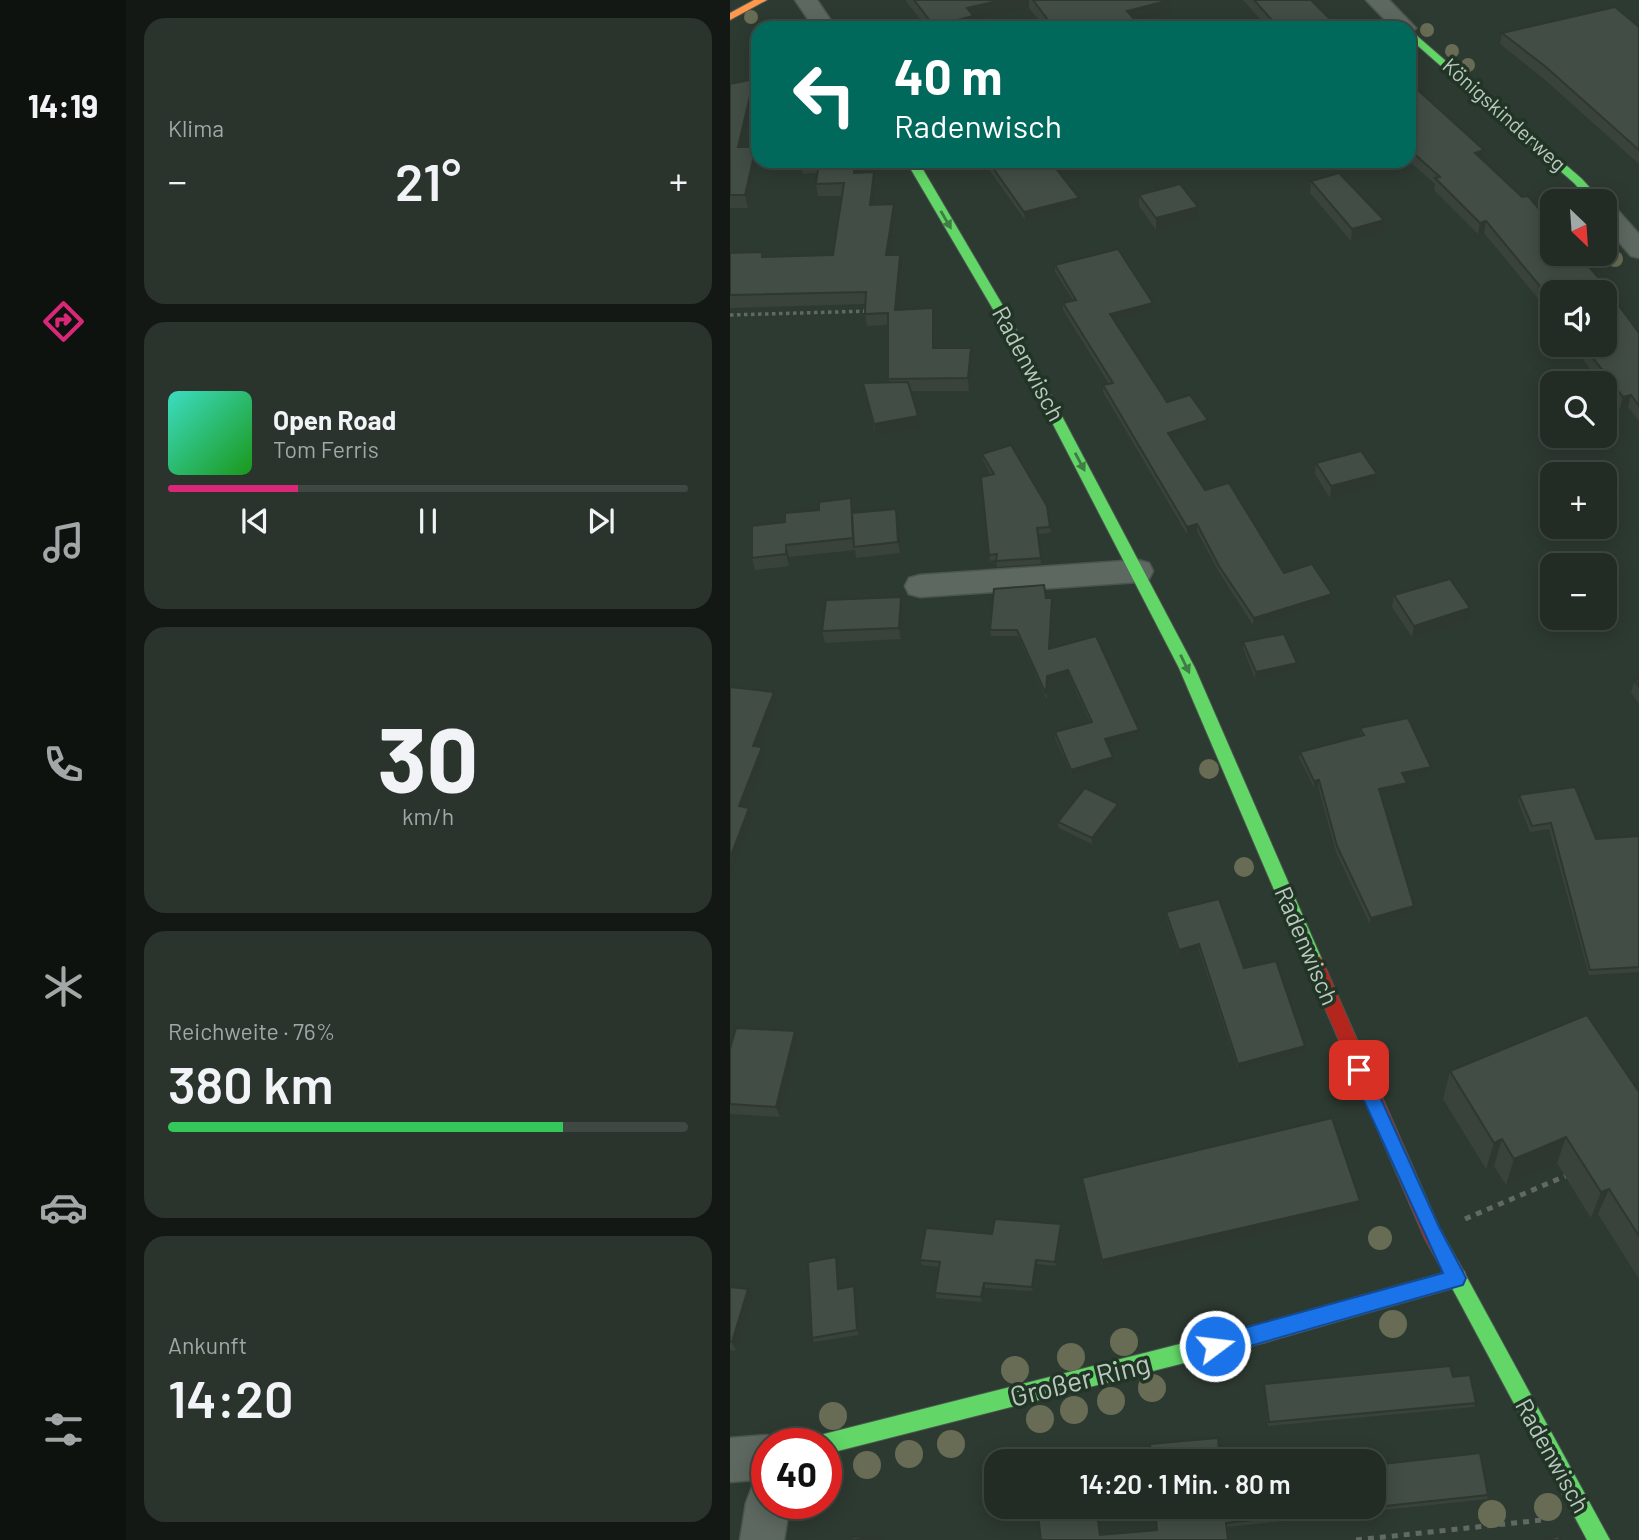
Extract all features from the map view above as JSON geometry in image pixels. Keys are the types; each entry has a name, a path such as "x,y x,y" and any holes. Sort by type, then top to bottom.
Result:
{"street":[{"path":"730,17 762,0"},
{"path":"806,0 820,21"},
{"path":"1376,0 1398,21"},
{"name":"Königskinderweg","path":"1416,38 1585,189"},
{"name":"Radenwisch","path":"916,168 1003,316 1187,668 1359,1070 1432,1233 1599,1540"},
{"path":"1617,225 1639,251"},
{"path":"920,586 1138,570"},
{"name":"Großer Ring","path":"842,1439 1241,1339 1456,1278"},
{"path":"730,1460 751,1458"},
{"path":"762,1540 765,1519"}],"path":[{"path":"730,315 882,311"},
{"path":"1432,1233 1571,1174"},
{"path":"1356,1540 1585,1516"}],"building":[{"path":"914,0 1002,0 967,8 973,16 954,21 930,21"},
{"path":"1033,0 1170,0 1127,11 1136,21 1049,21"},
{"path":"1254,0 1311,0 1332,21 1273,21"},
{"path":"1615,7 1639,27 1639,150 1546,67 1502,33"},
{"path":"751,80 751,92 738,147 751,147 751,168 745,195 730,195 730,84"},
{"path":"1416,88 1484,150 1475,153 1522,197 1528,196 1540,210 1540,266 1588,266 1600,280 1540,280 1540,286 1486,221 1480,223 1435,178 1440,177 1416,155"},
{"path":"818,168 854,168 854,173 874,172 870,205 894,204 886,255 900,255 895,310 933,308 933,348 971,348 968,378 888,379 888,313 865,314 866,292 730,295 730,253 762,252 762,257 833,255 844,183 816,184"},
{"path":"993,168 1055,168 1079,198 1024,212"},
{"path":"1339,173 1384,220 1352,229 1311,181"},
{"path":"1180,184 1198,207 1156,218 1139,195"},
{"path":"1118,249 1153,303 1110,314 1167,402 1190,395 1208,420 1168,433 1205,490 1229,483 1284,573 1312,564 1332,594 1254,618 1219,566 1197,524 1187,527 1103,385 1113,383 1063,303 1076,300 1055,265"},
{"path":"1617,303 1639,333 1639,406 1631,395 1623,397 1617,389 1617,371 1603,371 1592,357 1617,357"},
{"path":"908,382 918,416 874,424 863,383"},
{"path":"1011,445 1047,506 1050,527 1037,528 1041,558 996,561 997,554 989,555 981,477 994,474 982,454"},
{"path":"1361,451 1377,474 1331,486 1316,463"},
{"path":"851,498 853,538 786,545 786,554 752,558 752,526 785,522 785,513 819,510 819,502"},
{"path":"896,509 898,542 854,547 852,513"},
{"path":"1450,579 1470,608 1414,626 1394,595"},
{"path":"1044,585 1046,598 1052,598 1049,649 1096,636 1139,730 1105,739 1113,757 1071,770 1055,732 1092,722 1068,670 1047,676 1046,694 1017,630 990,630 994,589"},
{"path":"901,597 899,628 822,631 826,600"},
{"path":"1284,634 1297,663 1256,672 1243,642"},
{"path":"730,687 774,692 753,746 762,747 739,806 749,808 730,858"},
{"path":"1408,718 1431,767 1402,773 1407,783 1379,789 1414,906 1371,918 1337,846 1319,780 1314,781 1300,752 1364,735 1360,728"},
{"path":"1575,787 1596,839 1639,836 1639,967 1590,970 1551,823 1532,826 1519,795"},
{"path":"1085,788 1118,804 1092,838 1058,822"},
{"path":"1219,899 1244,968 1276,961 1305,1046 1238,1064 1199,944 1179,950 1166,912"},
{"path":"1587,1015 1639,1092 1639,1236 1609,1189 1601,1192 1566,1137 1514,1159 1502,1139 1494,1143 1450,1071"},
{"path":"736,1028 795,1031 776,1107 730,1104 730,1049"},
{"path":"1332,1118 1360,1201 1102,1260 1082,1178"},
{"path":"995,1219 1061,1224 1055,1262 1036,1260 1032,1287 984,1283 981,1297 935,1293 940,1262 920,1260 926,1228 992,1234"},
{"path":"836,1257 838,1289 854,1286 857,1330 812,1338 808,1262"},
{"path":"730,1287 748,1289 732,1342 730,1342"},
{"path":"1450,1366 1453,1377 1470,1375 1476,1403 1269,1422 1264,1384"},
{"path":"1218,1438 1219,1449 1151,1449 1150,1444"},
{"path":"1480,1453 1488,1495 1386,1506 1386,1464"},
{"path":"1038,1519 1098,1519 1100,1535 1157,1530 1156,1519 1263,1519 1226,1523 1228,1540 1041,1540"},
{"path":"852,1537 883,1540 852,1540"}],"traffic: fast":[{"path":"1416,38 1585,189"},
{"path":"916,168 1003,316 1187,668 1314,962"},
{"path":"1451,1267 1599,1540"},
{"path":"842,1439 1263,1333"}],"traffic: slow":[{"path":"730,17 762,0"},
{"path":"1263,1333 1457,1278"}],"traffic: jam":[{"path":"1314,962 1432,1233 1451,1267"}],"route":[{"path":"1215,1346 1456,1278 1432,1233 1359,1070"}]}
